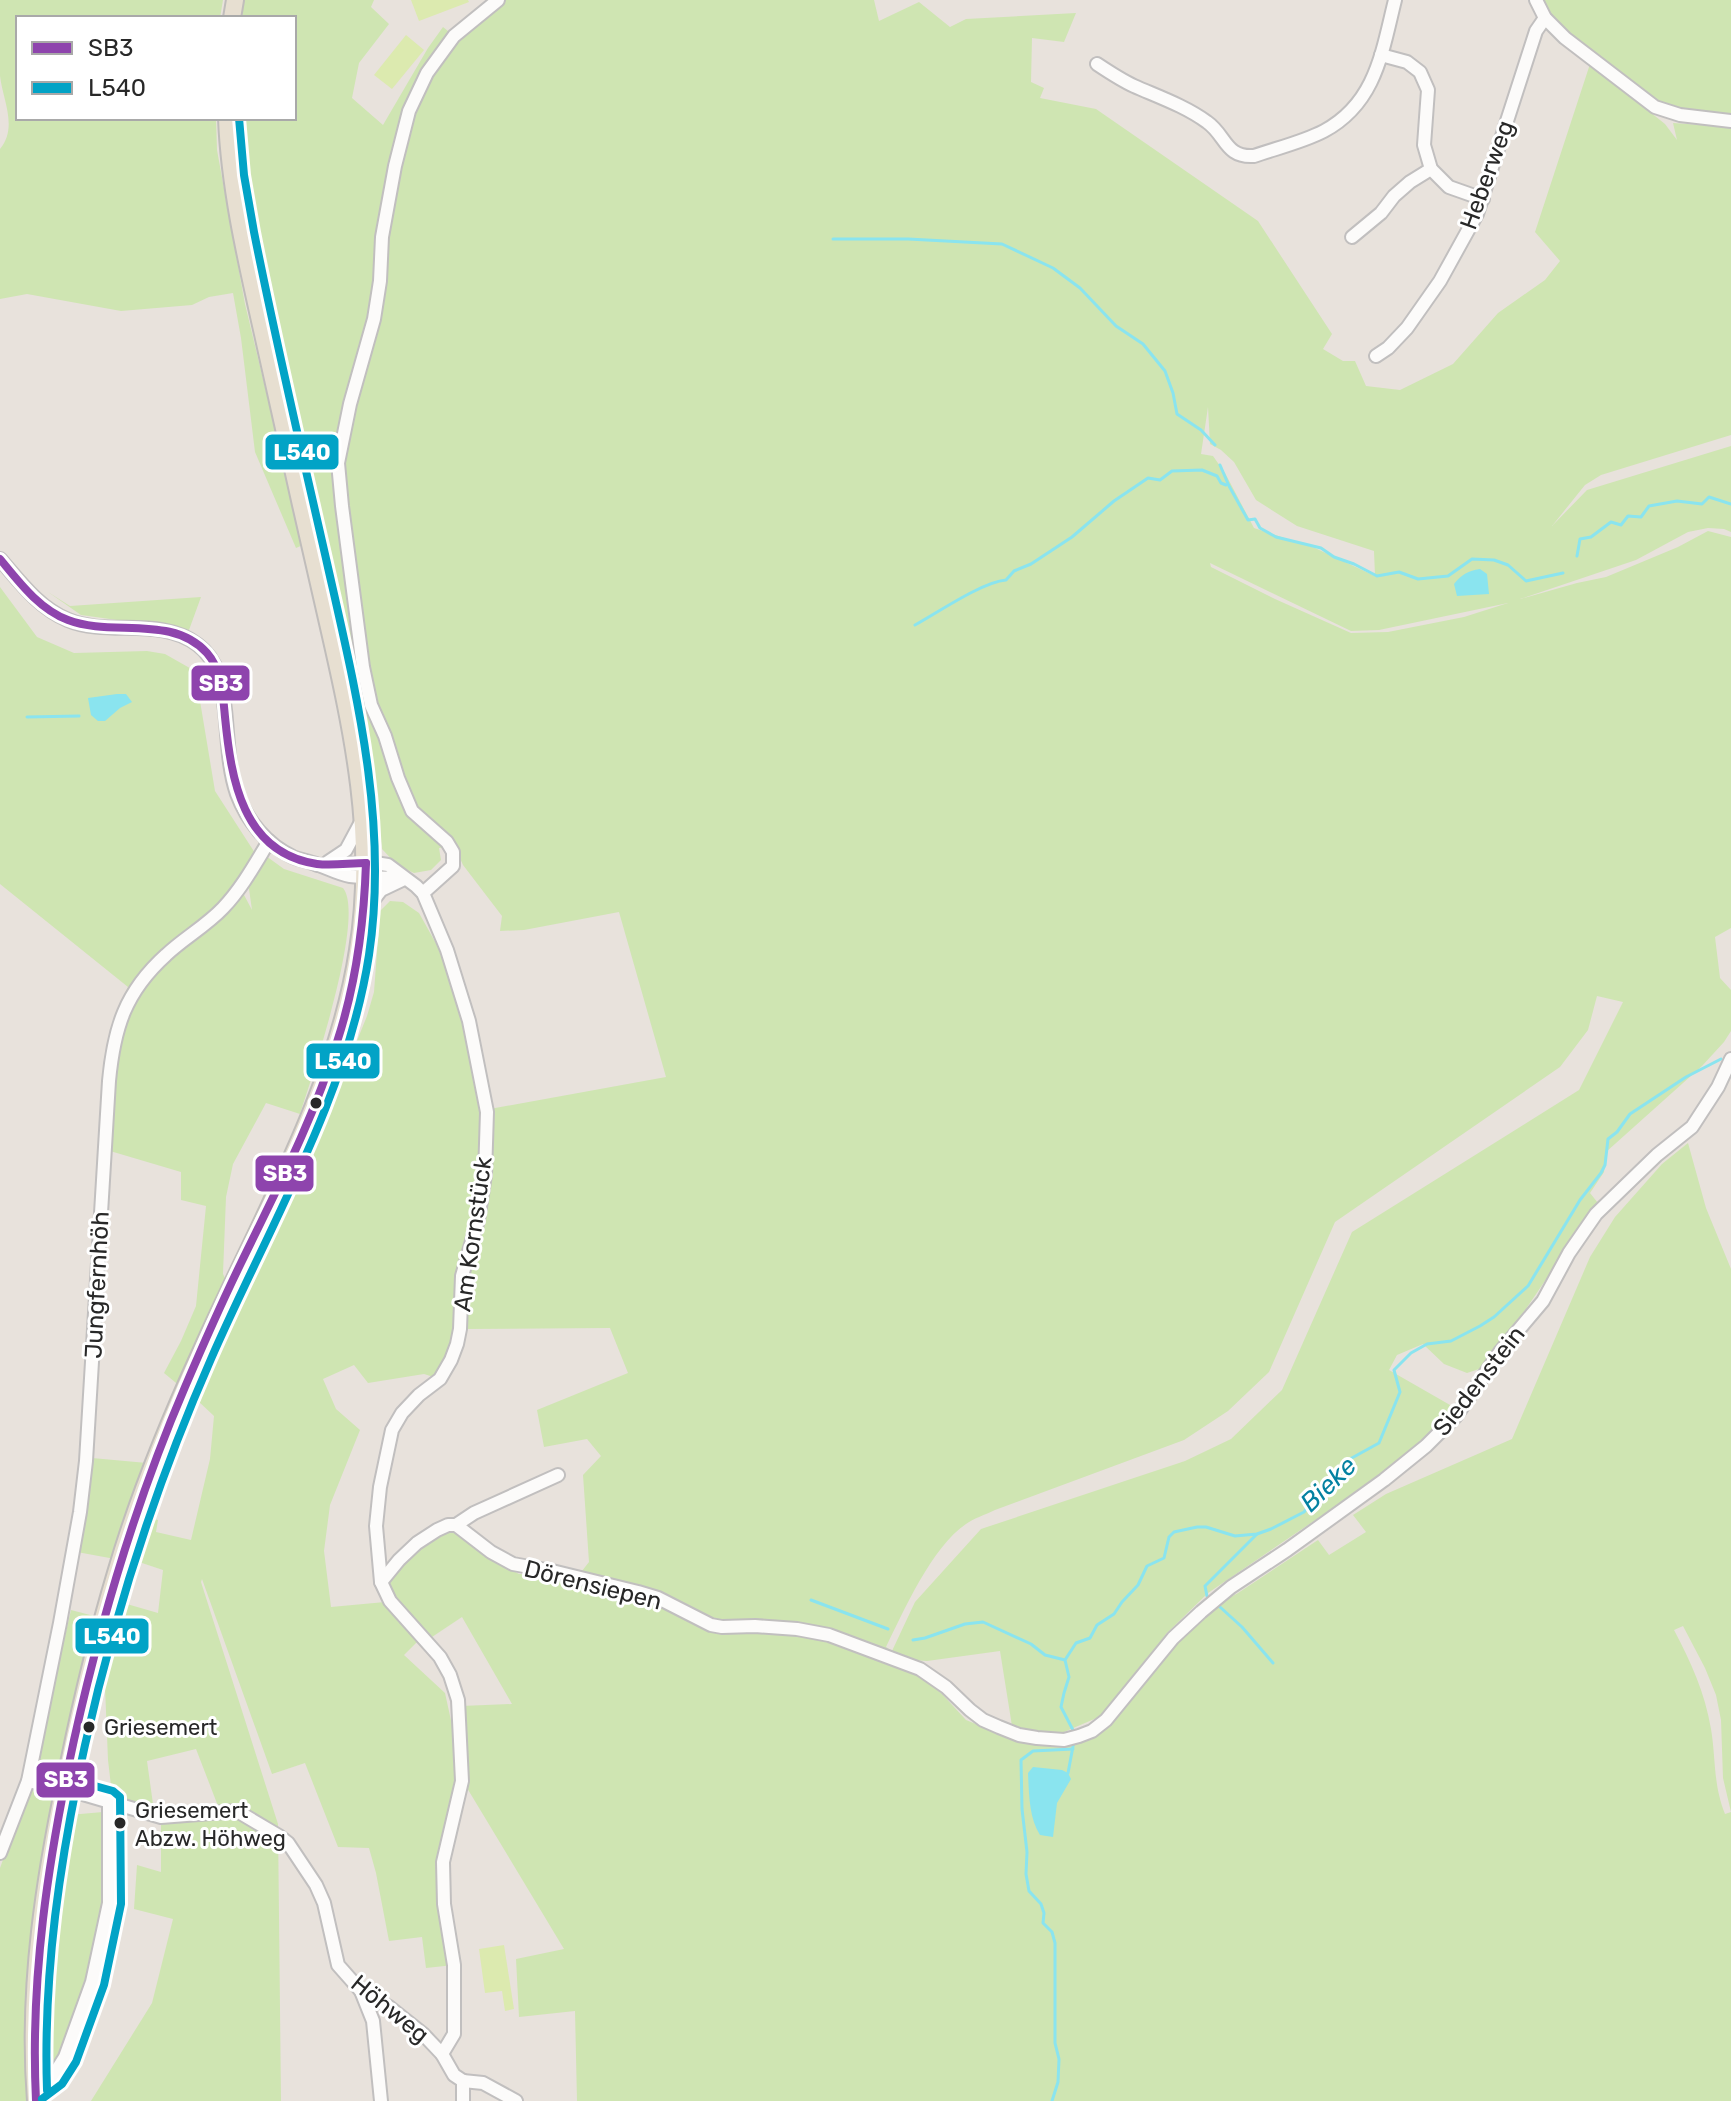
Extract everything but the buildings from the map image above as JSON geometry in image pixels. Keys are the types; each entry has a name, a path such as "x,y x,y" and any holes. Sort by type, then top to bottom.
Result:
{"main road":[{"path":"36,2096 33,2011 47,1873 85,1688 116,1572 184,1390 318,1097 344,1017 364,912 366,870 357,769 340,675 245,245 230,164 227,120"}],"street":[{"path":"423,893 453,866 453,852 447,842 412,811 371,705 363,667 338,463 350,404 374,319 387,204 409,111 427,73 454,36 498,0"},
{"path":"1097,64 1130,84 1210,123 1232,150 1242,157 1254,156 1323,132 1350,113 1376,74 1395,0"},
{"path":"1536,0 1545,18 1565,38 1655,107 1680,115 1731,121"},
{"name":"Heberweg","path":"1376,356 1407,328 1440,281 1477,214 1536,31 1545,18"},
{"path":"1381,55 1407,62 1420,72 1428,90 1424,145 1431,169 1449,187 1483,199"},
{"path":"1352,237 1381,213 1410,182 1431,169"},
{"path":"0,559 36,599 67,619 102,627 172,632 186,637 205,651 220,679 232,772 237,794 249,818 269,841 292,856 317,865 366,870"},
{"path":"317,865 346,850 363,818"},
{"name":"Jungfernhöh","path":"0,1853 28,1781 82,1499 109,1081 116,1032 123,1011 146,976 166,954 226,905 269,841"},
{"name":"Am Kornstück","path":"366,870 388,865 423,893 447,950 469,1021 487,1112 485,1175 478,1220 462,1276 460,1329 451,1360 440,1379 402,1413 392,1430 380,1487 376,1526 381,1582"},
{"path":"364,912 381,890 405,879"},
{"name":"Siedenstein","path":"1092,1731 1106,1720 1173,1638 1201,1612 1231,1587 1384,1480 1426,1446 1456,1416 1500,1352 1543,1301 1569,1253 1596,1214 1657,1155 1692,1127 1718,1087 1731,1059"},
{"path":"1718,1087 1731,1095"},
{"path":"442,2054 454,2034 454,1965 444,1904 443,1862 462,1781 458,1700 440,1657 390,1601 381,1582 417,1543 437,1530 456,1525 486,1507 558,1475"},
{"name":"Dörensiepen","path":"456,1525 513,1564 658,1598 711,1625 797,1629 829,1635 913,1666 946,1687 976,1715 1019,1735 1064,1740 1092,1731"},
{"name":"Höhweg","path":"28,1781 161,1817 237,1811 279,1836 288,1843 316,1885 324,1903 338,1965 361,1991 423,2034 442,2054 454,2075 463,2081"},
{"path":"36,2096 65,2057 92,1982 109,1903 109,1802"},
{"path":"361,1991 373,2021 381,2101"},
{"path":"463,2101 463,2081 483,2083 516,2101"}],"green space":[{"path":"0,0 223,0 220,16 16,16 16,120 216,120 217,150 245,304 303,545 296,548 255,452 233,293 209,297 192,305 121,311 27,294 0,299 0,149 9,123 0,76"},
{"path":"244,0 374,0 371,7 389,24 359,63 352,98 383,125 443,27 458,39 505,0 874,0 879,21 919,2 950,27 966,19 1076,13 1064,42 1032,38 1031,82 1044,88 1040,98 1096,109 1258,221 1332,334 1323,349 1343,361 1355,361 1366,386 1400,390 1453,364 1498,313 1545,280 1560,261 1535,232 1590,64 1665,124 1677,140 1673,123 1731,127 1731,435 1601,475 1585,485 1552,526 1587,490 1731,446 1731,532 1708,528 1688,532 1636,560 1520,599 1606,577 1708,531 1731,537 1731,928 1715,937 1720,978 1731,990 1731,1031 1702,1066 1606,1152 1604,1172 1590,1193 1598,1203 1482,1368 1467,1373 1444,1364 1423,1344 1397,1355 1389,1370 1457,1409 1380,1476 1208,1593 1166,1634 1122,1694 1099,1717 1064,1732 1039,1733 1012,1726 1000,1651 927,1661 900,1659 942,1694 966,1720 1015,1740 1037,1745 1065,1743 1088,1735 1173,1640 1215,1606 1318,1540 1329,1555 1366,1532 1353,1515 1386,1494 1512,1439 1590,1257 1615,1217 1662,1164 1688,1143 1706,1208 1731,1269 1731,1812 1731,2101 577,2101 575,2011 519,2017 516,1959 564,1949 464,1783 461,1706 512,1704 462,1617 429,1639 393,1600 389,1585 403,1558 439,1533 455,1531 519,1574 578,1576 589,1562 583,1475 601,1456 587,1439 544,1447 537,1410 628,1373 610,1328 460,1329 440,1379 424,1374 368,1383 354,1365 323,1379 336,1409 360,1430 330,1505 324,1551 331,1607 385,1602 419,1640 404,1655 445,1693 452,1725 456,1780 439,1859 454,1965 426,1968 422,1937 389,1941 369,1848 338,1847 305,1763 272,1774 202,1579 278,1824 281,2101 91,2101 152,2003 173,1919 134,1909 137,1865 161,1872 161,1817 218,1806 196,1749 147,1761 153,1804 130,1804 112,1794 105,1687 120,1602 158,1613 163,1570 136,1561 149,1518 158,1520 156,1532 191,1540 210,1459 214,1416 164,1373 196,1306 206,1206 181,1200 181,1172 100,1148 107,1042 128,987 0,884 0,587 37,637 74,653 147,651 165,654 195,671 215,791 255,853 221,904 161,954 129,988 137,994 154,974 243,893 252,910 248,882 266,856 284,869 343,888 348,904 348,930 343,962 300,1114 266,1103 233,1164 226,1197 223,1274 229,1287 276,1191 282,1214 320,1132 367,1016 374,992 380,911 390,901 403,902 419,913 438,947 464,1021 479,1111 666,1077 619,912 524,930 500,931 502,916 463,865 455,847 439,848 441,860 431,870 414,873 397,865 382,849 373,779 352,675 239,153 237,120 296,120 296,16 242,16","holes":["1208,407 1210,444 1234,462 1256,500 1297,526 1374,551 1375,576 1315,548 1254,528 1213,456 1201,454","1210,563 1351,631 1379,630 1508,603 1464,617 1388,632 1351,633 1275,599 1211,567","1597,996 1623,1002 1579,1090 1352,1232 1282,1390 1231,1439 1185,1461 981,1529 915,1602 892,1651 886,1647 930,1563 966,1524 995,1510 1184,1440 1228,1411 1269,1372 1335,1222 1560,1067 1588,1030","1683,1626 1716,1695 1721,1720 1723,1778 1731,1812 1725,1814 1718,1792 1705,1703 1692,1666 1674,1630"]},
{"path":"411,0 468,0 469,2 419,21"},
{"path":"1542,0 1731,0 1731,116 1663,105 1567,35 1550,16"},
{"path":"406,35 424,50 392,89 374,75"},
{"path":"48,592 70,606 201,597 189,630 81,615"},
{"path":"92,1458 147,1463 115,1559 77,1552"},
{"path":"71,1610 94,1616 57,1782 33,1776"},
{"path":"30,1786 54,1794 35,1909 27,1985 30,2101 0,2101 0,1868"},
{"path":"103,1812 109,1903 65,2057 35,2090 43,1913 69,1815"},
{"path":"504,1945 514,2009 505,2011 502,1991 485,1993 479,1949"}],"water":[{"path":"1480,569 1487,574 1489,594 1457,596 1454,584 1466,574"},
{"path":"126,694 132,702 105,721 98,721 91,715 88,698"},
{"path":"1033,1767 1062,1770 1071,1779 1057,1803 1053,1837 1040,1835 1034,1821 1028,1773"}],"waterway":[{"path":"833,239 1002,244 1053,268 1080,288 1116,326 1143,344 1165,371 1177,414 1201,430 1215,445"},
{"path":"1220,465 1248,520 1255,519 1260,528 1276,537 1321,548 1377,576 1399,572 1418,579 1448,576 1472,559 1494,560 1508,565 1526,581 1563,573"},
{"path":"915,625 972,592 1006,580 1014,571 1031,564 1072,537 1114,501 1148,478 1160,480 1172,471 1202,470 1217,476 1226,485"},
{"path":"1577,556 1580,539 1591,537 1611,522 1621,525 1628,516 1641,517 1649,506 1677,501 1702,504 1709,497 1731,504"},
{"path":"27,717 79,716"},
{"name":"Bieke","path":"1074,1732 1061,1707 1069,1677 1065,1660 1076,1643 1090,1638 1097,1625 1114,1614 1138,1585 1147,1566 1164,1558 1169,1537 1174,1532 1197,1527 1235,1536 1257,1534 1304,1512 1350,1459 1379,1443 1400,1392 1394,1370 1411,1353 1427,1344 1451,1341 1480,1326 1528,1286 1580,1200 1601,1173 1608,1139 1630,1114 1686,1077 1721,1059"},
{"path":"1207,1596 1205,1586 1257,1534"},
{"path":"811,1600 888,1629"},
{"path":"1220,1607 1273,1663"},
{"path":"913,1640 965,1624 983,1622 1031,1644 1045,1655 1065,1660"},
{"name":"Bieke","path":"1068,1773 1074,1741"},
{"name":"Bieke","path":"1052,2101 1058,2082 1059,2059 1055,2043 1055,1943 1052,1932 1043,1923 1041,1904 1029,1891 1021,1760 1033,1751 1073,1749"}],"transit line":[{"name":"L540","path":"47,2090 48,2002 61,1873 85,1745 110,1646 172,1453 233,1310 303,1162 343,1060 369,955 374,905 372,807 358,709 254,232 244,175 239,120"},
{"name":"SB3","path":"0,559 39,602 68,620 103,627 159,630 193,641 207,653 219,675 231,764 245,809 257,829 272,845 292,857 323,865 366,863"},
{"name":"SB3","path":"36,2101 36,2010 43,1919 65,1785 96,1650 135,1517 167,1430 219,1309 294,1154 328,1071 354,976 366,863"},
{"name":"L540","path":"42,2099 62,2084 76,2062 104,1985 121,1904 120,1797 113,1791 66,1778"}],"place":[{"name":"Griesemert","path":"89,1727"},
{"name":"Griesemert Abzw. Höhweg","path":"120,1823"}]}
